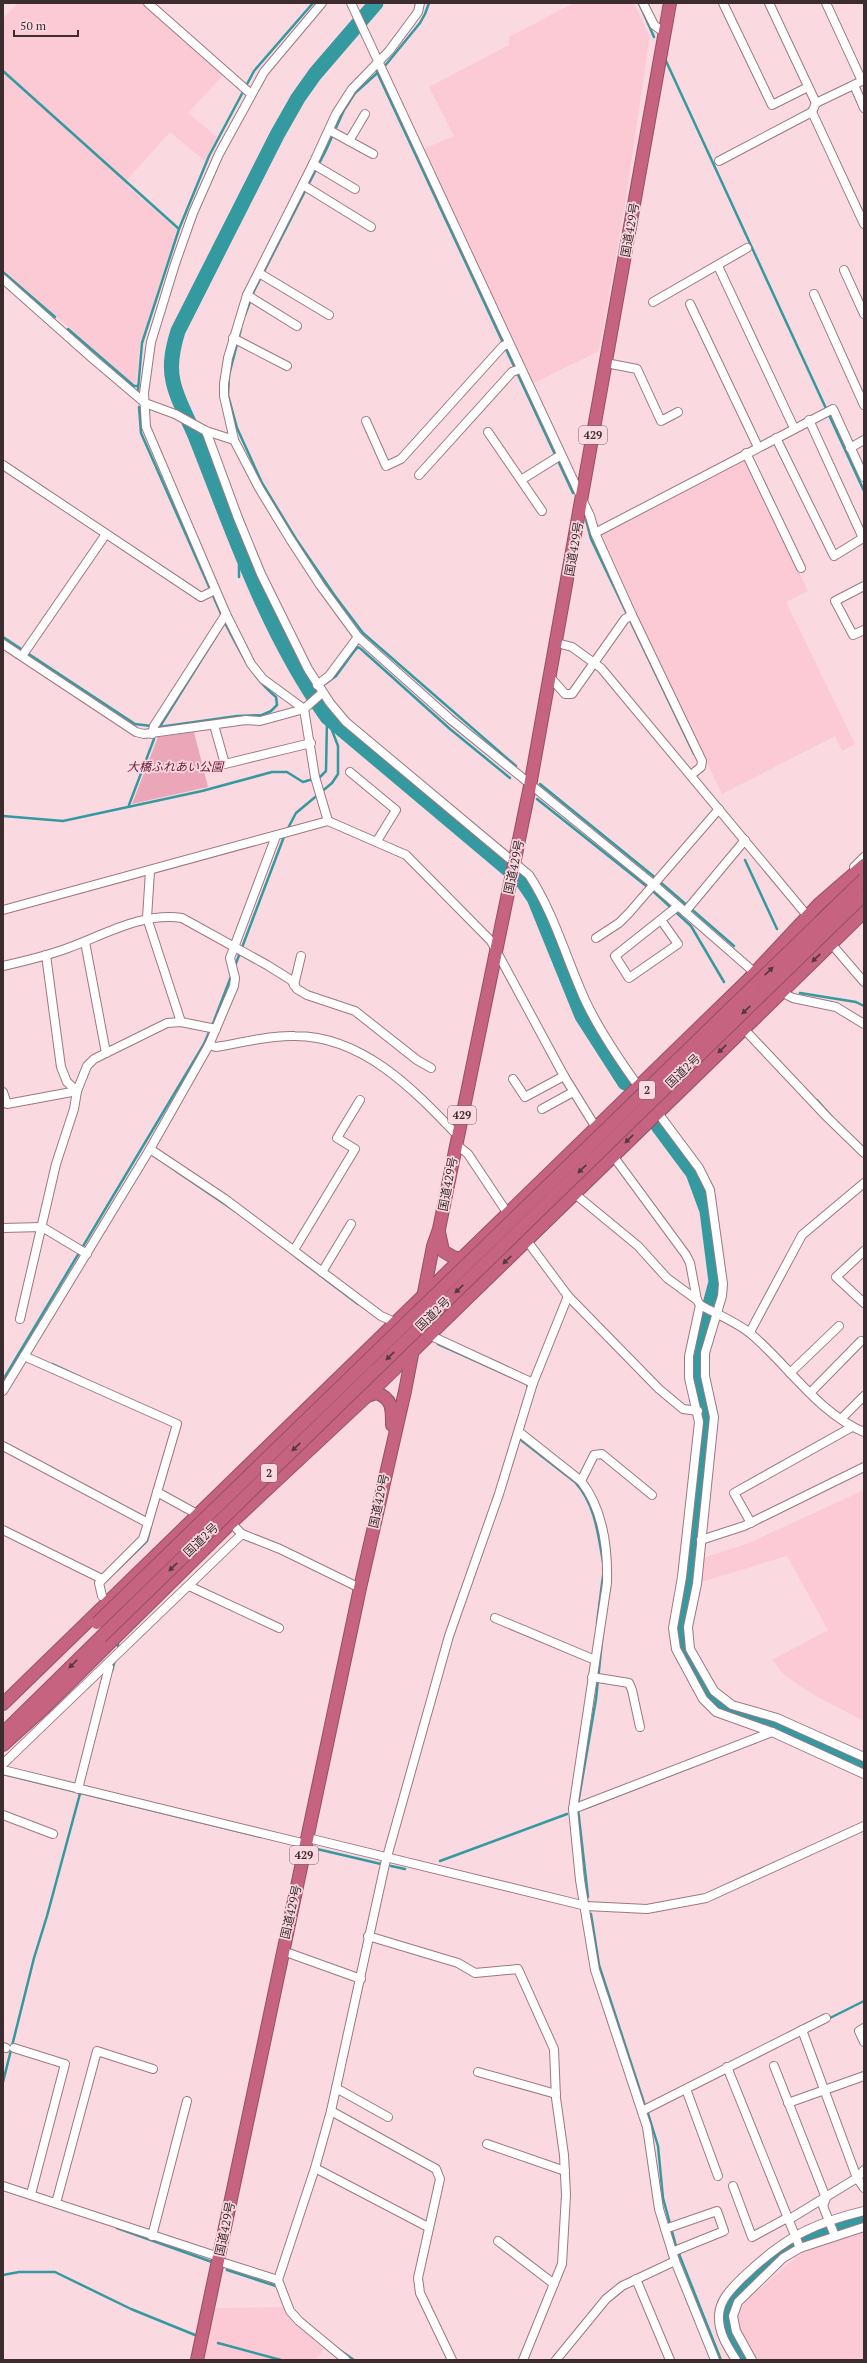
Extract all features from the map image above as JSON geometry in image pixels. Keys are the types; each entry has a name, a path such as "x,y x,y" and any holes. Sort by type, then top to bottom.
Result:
{"highway":[{"name":"国道429号","path":"197,2360 360,1588 415,1341 433,1246 439,1229 456,1140 530,786 557,643 670,3"},
{"path":"3,1704 639,1086 754,972 819,904 864,865"},
{"name":"国道2号","path":"3,1713 864,879"},
{"name":"国道2号","path":"3,1734 864,895"},
{"path":"3,1745 45,1707 231,1523 367,1396 415,1341 429,1335 864,912"},
{"path":"439,1229 443,1251 453,1257 461,1259"},
{"path":"419,1318 420,1323 426,1328 439,1325"},
{"path":"379,1338 398,1329 405,1331 415,1341"},
{"path":"367,1396 376,1393 389,1400 392,1406 394,1436"}],"street":[{"path":"148,3 247,91"},
{"path":"307,708 263,678 251,664 224,617 212,592 146,427 144,393 152,342 175,264 193,213 247,91 322,3"},
{"path":"351,3 558,457 590,516 595,533 629,616 702,761 701,767 691,775"},
{"path":"420,3 418,12 380,67 352,89 336,114 332,131 316,166 250,297 224,384 234,440 282,527 320,585 358,637 450,719 530,786 653,884 675,908 688,909 754,972"},
{"path":"643,3 654,25 665,33"},
{"path":"724,3 772,105 808,87"},
{"path":"769,3 816,103"},
{"path":"719,161 812,112 816,103 863,81 826,3"},
{"path":"854,85 864,108"},
{"path":"812,112 864,224"},
{"path":"349,140 365,114"},
{"path":"332,131 373,154"},
{"path":"316,166 355,189"},
{"path":"306,187 371,227"},
{"path":"653,302 747,248"},
{"path":"718,266 794,428"},
{"path":"844,270 864,314"},
{"path":"262,274 329,315"},
{"path":"3,279 145,403 175,414 205,429 234,440"},
{"path":"814,294 864,405"},
{"path":"250,297 297,326"},
{"path":"690,304 758,447"},
{"path":"237,339 287,366"},
{"path":"366,421 386,466 401,459 506,345"},
{"path":"606,363 636,369 660,421 678,412"},
{"path":"419,475 518,370"},
{"path":"595,533 833,409 864,477"},
{"path":"776,438 834,556 863,538 810,420"},
{"path":"205,429 238,518 261,574 319,690 346,722 529,875 539,891 563,950 599,1028 698,1168 710,1190 723,1284 722,1296 714,1313 707,1344 704,1367 701,1540 697,1584 688,1627 688,1640 690,1648 714,1691 732,1704 777,1718 864,1757"},
{"path":"488,432 542,511"},
{"path":"850,448 864,440"},
{"path":"746,453 801,568"},
{"path":"521,480 558,457"},
{"path":"3,464 201,597 212,592"},
{"path":"24,653 106,534"},
{"path":"864,586 834,601 853,635 864,630"},
{"path":"550,677 565,694 572,694 629,616"},
{"path":"153,730 224,617"},
{"path":"328,821 316,778 307,708 358,637"},
{"path":"557,643 572,648 595,663 719,808 864,982"},
{"path":"3,644 24,653 136,732 214,725 246,720 260,721 307,708"},
{"path":"214,725 225,764 311,743"},
{"path":"350,772 396,810 376,841"},
{"path":"596,938 619,923 719,808"},
{"path":"3,910 150,871 328,821 406,855 487,936 497,949 564,1076 613,1156 686,1255 690,1263 701,1304 690,1345 688,1368 704,1416 682,1577 672,1628 673,1638 680,1658 709,1706 716,1712 772,1732 864,1774"},
{"path":"3,1391 83,1251 150,1150 209,1045 213,1028 234,986 235,978 231,965 239,949 279,835"},
{"path":"688,909 745,840"},
{"path":"819,904 864,857"},
{"path":"150,871 147,918 182,1022"},
{"path":"661,920 678,944 629,978 615,956 675,908"},
{"path":"3,966 46,955 85,942 147,918 169,916 182,918 239,949 291,980 294,985 307,995 355,1011 417,1060 431,1068"},
{"path":"85,942 106,1053"},
{"path":"46,955 60,1067 68,1082 76,1091"},
{"path":"294,985 301,956"},
{"path":"781,992 793,998 836,1007 864,1024"},
{"path":"20,1319 56,1164 74,1110 76,1091 87,1066 94,1059 167,1024 182,1022 213,1028"},
{"path":"744,1028 827,1117 864,1152"},
{"path":"209,1045 216,1047 282,1036 297,1036 323,1040 352,1050 382,1065 401,1080 468,1154 526,1242 568,1296 659,1389 683,1409 704,1416"},
{"path":"513,1079 525,1097 564,1076"},
{"path":"3,1092 7,1104 76,1091"},
{"path":"542,1108 574,1092"},
{"path":"294,1250 355,1148 338,1138 360,1100"},
{"path":"150,1150 225,1200 381,1316 396,1322 415,1341 429,1335 533,1383"},
{"path":"750,1332 802,1235 864,1183"},
{"path":"575,1194 638,1246 667,1278 714,1313 750,1332 810,1393 841,1420 864,1432"},
{"path":"322,1272 351,1224"},
{"path":"3,1228 42,1227 83,1251"},
{"path":"864,1251 836,1276 864,1303"},
{"path":"346,2360 299,2321 290,2311 278,2280 315,2168 331,2111 361,1979 368,1936 387,1856 449,1636 519,1432 533,1383 568,1296"},
{"path":"790,1372 839,1326"},
{"path":"810,1393 862,1341"},
{"path":"24,1356 177,1424 159,1493 143,1539 99,1583 102,1596"},
{"path":"841,1420 864,1396"},
{"path":"307,1408 330,1430"},
{"path":"751,1523 734,1493 852,1427"},
{"path":"519,1432 581,1481 594,1504 606,1546 608,1583 595,1660 596,1678 576,1808 580,1880 586,1906 595,1970 647,2128 659,2209 669,2227 672,2252 675,2261 716,2360"},
{"path":"3,1446 148,1524"},
{"path":"581,1481 594,1455 602,1454 652,1495"},
{"path":"701,1540 751,1523 864,1467"},
{"path":"159,1493 197,1514"},
{"path":"231,1523 242,1534 280,1549 360,1588"},
{"path":"3,1530 102,1579"},
{"path":"3,1764 108,1664 115,1652 189,1586 242,1534"},
{"path":"189,1586 279,1628"},
{"path":"495,1618 595,1660"},
{"path":"80,1790 109,1667 108,1664"},
{"path":"596,1678 629,1683 632,1690 640,1727"},
{"path":"576,1808 772,1732"},
{"path":"3,1770 80,1790 307,1841 387,1856 586,1906 647,1909 706,1898 864,1826"},
{"path":"3,1815 53,1834"},
{"path":"368,1936 458,1963 475,1973 518,1970 554,2049 556,2094 565,2171 566,2195 562,2264 523,2360"},
{"path":"283,1951 361,1979"},
{"path":"642,2111 803,2031 826,2018"},
{"path":"864,2028 859,2030 864,2042"},
{"path":"803,2031 857,2178 864,2188"},
{"path":"8,2048 65,2064 31,2194"},
{"path":"56,2203 97,2051 153,2068"},
{"path":"774,2066 826,2198 823,2206 832,2228"},
{"path":"727,2068 797,2242"},
{"path":"478,2072 556,2094"},
{"path":"788,2103 864,2076"},
{"path":"336,2088 388,2117"},
{"path":"686,2089 718,2176"},
{"path":"152,2236 187,2101"},
{"path":"331,2111 436,2169 440,2179 428,2227 418,2278 420,2293 452,2360"},
{"path":"487,2144 565,2171"},
{"path":"315,2168 428,2227"},
{"path":"733,2186 752,2237 826,2198 857,2178 864,2170"},
{"path":"3,2186 31,2194 278,2280"},
{"path":"669,2227 716,2211 724,2231 672,2252"},
{"path":"736,2360 726,2344 719,2325 722,2303 730,2290 766,2255 832,2228 864,2211"},
{"path":"752,2360 736,2331 733,2316 738,2302 783,2258 797,2242 832,2228 864,2226"},
{"path":"498,2240 554,2284"},
{"path":"556,2360 595,2310 622,2286 675,2261"},
{"path":"636,2279 670,2360"}],"shaded area":[{"path":"18,3 142,3 223,75 188,113 217,137 205,161 170,132 124,183 177,230 140,344 136,382 133,384 3,269 3,19"},
{"path":"574,3 634,3 649,36 649,41 625,204 599,351 532,384 421,150 454,136 429,87 509,45 509,37"},
{"path":"745,457 808,591 786,602 855,744 842,751 835,736 722,794 598,534"},
{"path":"864,1490 864,1721 814,1695 784,1675 772,1660 828,1630 787,1556 701,1582 703,1558 749,1543"},
{"path":"864,2231 864,2360 757,2360 740,2332 737,2318 746,2301 796,2257 816,2246"},
{"path":"283,2307 294,2324 324,2349 316,2360 204,2360 214,2308"}],"green space":[{"name":"大橋ふれあい公園","path":"194,732 208,787 132,804 158,737"}],"waterway":[{"path":"138,390 142,343 179,229 209,156 254,71 313,3"},
{"path":"376,3 315,74 298,98 277,135 178,331 172,356 171,368 173,381 178,397 195,435 254,584 270,619 306,685 327,717 523,882 534,898 582,1016 625,1083"},
{"path":"245,315 254,291 326,150 344,110 355,93 384,67 420,23 429,3"},
{"path":"639,3 654,37"},
{"path":"666,61 864,491"},
{"path":"3,71 179,229"},
{"path":"377,72 573,493"},
{"path":"3,272 55,317"},
{"path":"68,329 134,386 138,386"},
{"path":"241,329 229,375 228,395 237,428 262,483 296,539 335,596 363,633 516,766"},
{"path":"139,407 141,433 222,616"},
{"path":"586,520 591,539 694,754"},
{"path":"239,577 239,565 244,560"},
{"path":"3,637 135,724 159,727 237,716 262,715 271,711 277,705 276,697 260,681 247,663 225,623 226,621"},
{"path":"159,728 225,622"},
{"path":"325,684 336,676 358,647 450,729 510,778"},
{"path":"309,691 317,688"},
{"path":"287,830 296,813 332,783 338,774 338,746 327,717"},
{"path":"3,816 63,821 202,791 272,772 287,772 303,782 320,777 326,771 327,720"},
{"path":"129,805 154,739"},
{"path":"540,784 652,875 734,946"},
{"path":"537,799 655,893 691,926 724,982"},
{"path":"235,966 285,834"},
{"path":"745,860 777,929"},
{"path":"212,1026 232,974"},
{"path":"800,993 856,1002 864,1006"},
{"path":"3,1380 204,1044 210,1030"},
{"path":"817,1100 832,1117"},
{"path":"658,1126 693,1173 707,1211 716,1282 697,1352 696,1363 707,1414 692,1572 680,1633 683,1648 706,1690 715,1703 777,1726 864,1766"},
{"path":"176,1171 235,1211"},
{"path":"296,1257 358,1304"},
{"path":"438,1344 527,1384 528,1388"},
{"path":"52,1364 80,1377"},
{"path":"521,1440 575,1482 582,1491 595,1519 603,1562"},
{"path":"117,1570 147,1541 151,1526"},
{"path":"597,1623 603,1576"},
{"path":"578,1804 596,1699 603,1631"},
{"path":"112,1671 115,1660"},
{"path":"586,1808 761,1740"},
{"path":"3,1774 261,1837"},
{"path":"3,2082 34,1958 47,1916 81,1790"},
{"path":"578,1809 588,1897"},
{"path":"440,1861 567,1814"},
{"path":"317,1849 381,1864"},
{"path":"391,1866 405,1869"},
{"path":"591,1914 599,1965 645,2106"},
{"path":"828,2019 864,2001"},
{"path":"647,2110 658,2146 663,2198 676,2246"},
{"path":"744,2360 729,2334 726,2322 728,2306 737,2293 766,2264 785,2249 833,2227 864,2218"},
{"path":"117,2228 212,2262"},
{"path":"679,2254 721,2360"},
{"path":"227,2270 276,2286"},
{"path":"3,2275 19,2272 55,2272 131,2309 195,2335"},
{"path":"218,2343 281,2360"},
{"path":"331,2344 354,2360"}]}
